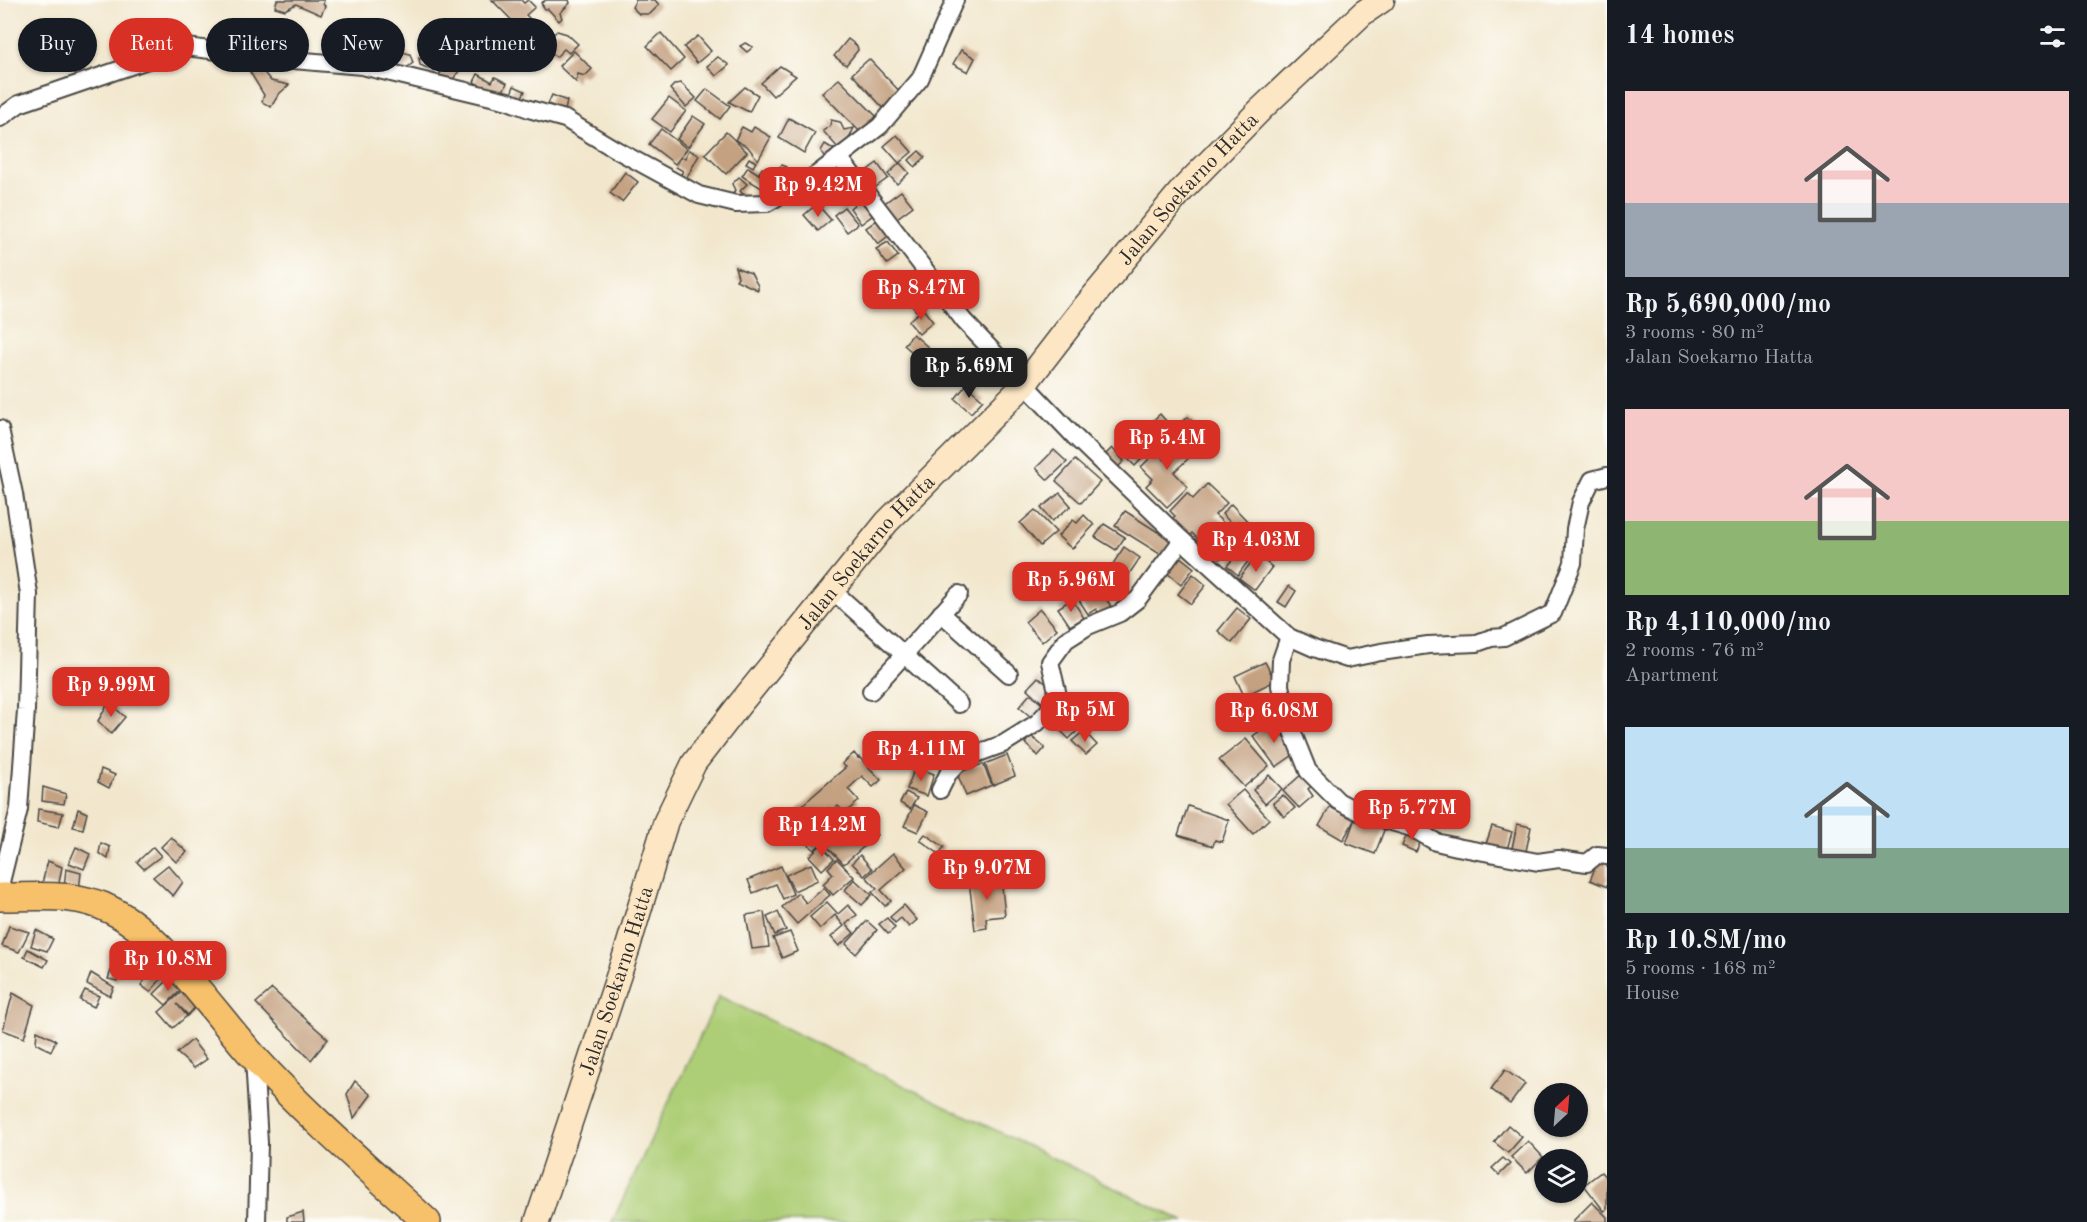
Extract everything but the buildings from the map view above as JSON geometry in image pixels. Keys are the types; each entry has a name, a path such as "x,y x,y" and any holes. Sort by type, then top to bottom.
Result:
{"main road":[{"path":"0,897 76,898 111,909 129,920 173,962 254,1057 427,1222"}],"street":[{"path":"0,118 19,104 186,47 362,66 508,101 529,110 565,119 699,195 736,204 767,203 816,175 880,126 920,79 955,0"},
{"name":"Jalan Soekarno Hatta","path":"537,1222 627,950 666,821 694,763 887,522 1024,385 1077,315 1182,190 1261,109 1363,13 1382,0"},
{"path":"839,157 964,321 1075,437 1182,540 1289,637 1347,659 1428,645 1477,643 1491,638 1504,638 1553,613 1573,563 1575,530 1581,502 1592,480 1607,476"},
{"path":"0,429 14,494 29,594 26,710 19,809 0,886"},
{"path":"940,790 948,774 962,759 1003,744 1037,723 1050,709 1057,692 1050,662 1066,640 1088,626 1120,613 1138,599 1182,540"},
{"path":"832,590 959,704"},
{"path":"871,691 959,594"},
{"path":"941,613 1009,674"},
{"path":"1289,637 1281,660 1280,686 1290,726 1308,771 1338,801 1361,813 1412,828 1436,842 1472,850 1538,862 1559,860 1587,863 1597,855 1607,856"},
{"path":"254,1057 259,1143 257,1222"}],"green space":[{"path":"719,996 1185,1222 612,1222"}]}
